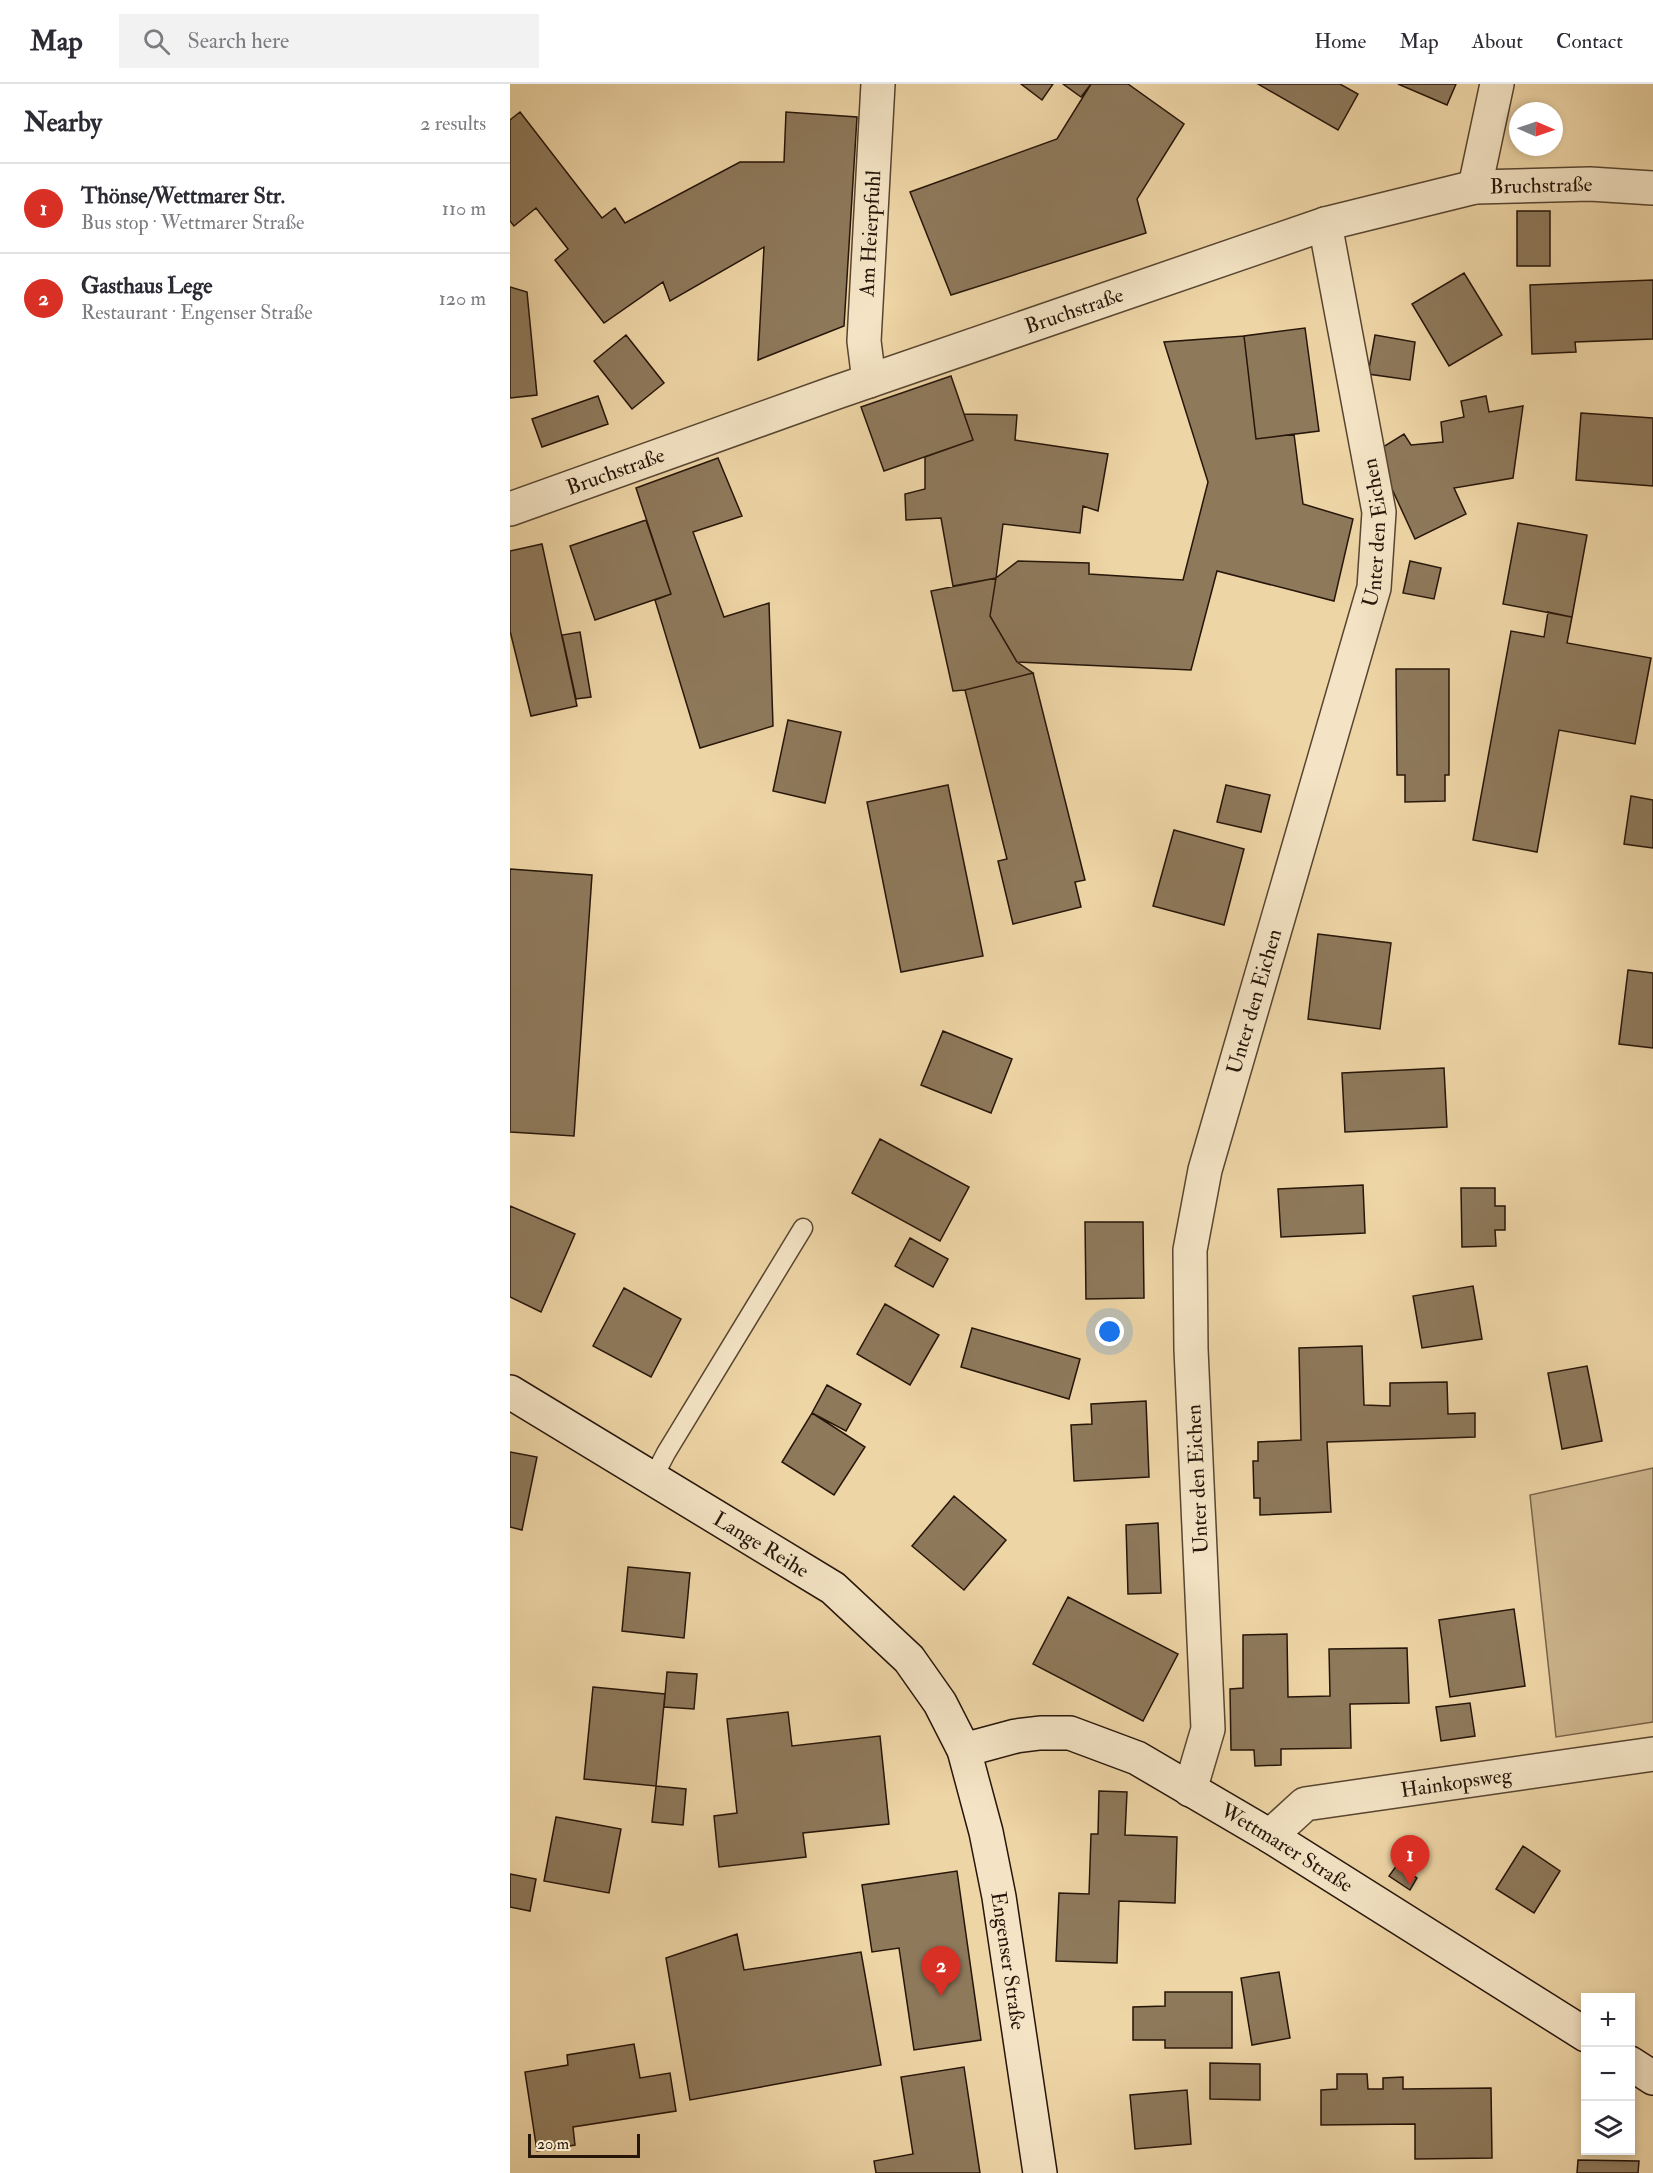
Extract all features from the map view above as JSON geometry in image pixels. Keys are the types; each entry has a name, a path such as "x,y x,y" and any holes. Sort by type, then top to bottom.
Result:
{"street":[{"name":"Am Heierpfuhl","path":"869,381 864,341 878,84"},
{"path":"1475,187 1497,84"},
{"name":"Bruchstraße","path":"510,509 869,381 1325,224 1475,187 1590,184 1653,188"},
{"name":"Unter den Eichen","path":"1190,1790 1208,1729 1191,1349 1190,1250 1205,1170 1374,588 1379,512 1325,224"},
{"name":"Lange Reihe","path":"510,1392 833,1588 909,1659 940,1703 964,1750"},
{"name":"Wettmarer Straße","path":"964,1750 1016,1736 1070,1733 1137,1758 1270,1836 1581,2032"},
{"name":"Engenser Straße","path":"964,1750 986,1832 999,1897 1040,2173"},
{"name":"Hainkopsweg","path":"1270,1836 1305,1804 1653,1754"},
{"path":"1635,2066 1653,2078"}],"lane":[{"path":"653,1478 803,1228"}],"shaded area":[{"path":"1653,1468 1653,1722 1556,1737 1530,1495"}],"building":[{"path":"1021,84 1053,84 1042,100"},
{"path":"1063,84 1091,84 1081,97"},
{"path":"1091,84 1128,84 1184,124 1137,199 1146,233 951,295 910,192 1057,139"},
{"path":"1258,84 1340,84 1358,94 1338,130"},
{"path":"1398,84 1456,84 1447,105"},
{"path":"520,112 602,218 615,208 625,223 740,162 784,162 786,112 857,117 844,326 758,360 764,247 670,301 663,282 604,323 555,260 568,249 536,208 514,226 510,221 510,120"},
{"path":"1517,211 1550,211 1550,266 1517,266"},
{"path":"1464,273 1502,335 1449,366 1412,304"},
{"path":"1653,280 1653,339 1575,342 1576,352 1532,354 1530,285"},
{"path":"510,287 527,292 537,395 510,398"},
{"path":"1305,328 1319,431 1256,439 1244,336"},
{"path":"626,335 664,383 632,409 594,361"},
{"path":"1375,335 1415,342 1410,380 1368,374"},
{"path":"1244,336 1256,439 1294,434 1303,504 1353,519 1334,601 1217,571 1191,670 1017,662 990,616 996,578 1018,561 1089,563 1089,574 1183,580 1208,482 1164,342"},
{"path":"951,376 973,440 884,471 861,407"},
{"path":"598,396 608,424 542,447 532,419"},
{"path":"1486,396 1489,412 1523,406 1513,478 1454,488 1466,514 1415,539 1375,452 1404,434 1411,445 1443,442 1441,422 1464,417 1461,401"},
{"path":"1581,413 1653,418 1653,486 1576,480"},
{"path":"964,414 1017,415 1015,440 1108,454 1098,511 1083,506 1080,533 1003,524 996,578 953,586 941,518 906,520 905,494 925,489 925,457 973,440"},
{"path":"718,458 742,516 693,532 724,617 769,603 773,726 700,748 655,600 671,594 636,488"},
{"path":"646,520 671,594 595,620 570,546"},
{"path":"1518,523 1587,535 1572,617 1503,604"},
{"path":"542,544 577,706 531,716 510,631 510,551"},
{"path":"1410,561 1441,568 1434,599 1403,593"},
{"path":"996,578 990,616 1017,662 1033,673 953,691 931,591"},
{"path":"1548,612 1572,617 1567,643 1651,658 1635,744 1559,730 1537,852 1473,840 1511,631 1544,637"},
{"path":"580,632 591,697 576,699 562,635"},
{"path":"1396,669 1449,669 1449,775 1445,775 1445,801 1405,802 1405,775 1397,775"},
{"path":"1033,673 1085,880 1075,882 1081,907 1013,924 998,861 1007,859 965,690"},
{"path":"788,720 841,732 825,803 773,791"},
{"path":"948,785 983,956 901,972 867,802"},
{"path":"1226,785 1270,795 1261,832 1217,822"},
{"path":"1631,796 1653,800 1653,848 1624,844"},
{"path":"1174,830 1244,849 1224,925 1153,906"},
{"path":"510,869 592,875 574,1136 510,1132"},
{"path":"1318,934 1391,943 1380,1029 1308,1019"},
{"path":"1628,970 1653,973 1653,1048 1619,1044"},
{"path":"943,1031 1012,1059 991,1113 921,1085"},
{"path":"1444,1068 1447,1127 1345,1132 1342,1073"},
{"path":"880,1139 969,1187 940,1241 852,1193"},
{"path":"1363,1185 1365,1233 1281,1237 1278,1189"},
{"path":"1461,1188 1495,1188 1495,1206 1505,1206 1505,1230 1495,1230 1496,1246 1462,1247"},
{"path":"510,1206 575,1234 541,1312 510,1297"},
{"path":"1085,1222 1143,1222 1144,1298 1086,1299"},
{"path":"910,1238 948,1259 933,1287 895,1266"},
{"path":"1473,1286 1482,1339 1422,1348 1413,1296"},
{"path":"624,1288 681,1319 651,1377 593,1346"},
{"path":"885,1304 939,1335 910,1385 857,1354"},
{"path":"972,1328 1080,1359 1069,1399 961,1367"},
{"path":"1362,1346 1364,1405 1390,1406 1390,1383 1447,1382 1448,1414 1475,1413 1475,1437 1327,1442 1331,1512 1260,1515 1260,1498 1254,1498 1253,1461 1258,1461 1258,1442 1301,1440 1299,1348"},
{"path":"1587,1366 1602,1441 1562,1449 1548,1373"},
{"path":"827,1385 861,1404 846,1431 812,1413"},
{"path":"1146,1401 1149,1477 1074,1481 1071,1425 1092,1424 1091,1404"},
{"path":"812,1413 865,1447 834,1495 782,1462"},
{"path":"510,1452 537,1457 522,1530 510,1527"},
{"path":"954,1496 1006,1540 964,1590 912,1546"},
{"path":"1158,1523 1161,1593 1128,1594 1126,1525"},
{"path":"628,1567 690,1573 684,1638 622,1631"},
{"path":"1068,1597 1178,1654 1143,1721 1033,1664"},
{"path":"1514,1609 1525,1686 1450,1697 1439,1620"},
{"path":"1287,1634 1288,1697 1330,1696 1329,1649 1407,1648 1409,1703 1350,1704 1351,1748 1281,1749 1281,1765 1255,1766 1254,1750 1231,1750 1230,1689 1243,1688 1243,1635"},
{"path":"667,1672 697,1674 694,1709 664,1707"},
{"path":"593,1687 665,1694 656,1786 584,1779"},
{"path":"1470,1703 1475,1736 1441,1741 1436,1707"},
{"path":"788,1712 792,1746 880,1736 889,1824 803,1833 806,1857 719,1867 714,1816 737,1813 727,1719"},
{"path":"656,1786 686,1789 683,1825 652,1822"},
{"path":"1099,1791 1127,1792 1125,1835 1177,1837 1175,1903 1119,1901 1117,1963 1056,1961 1059,1893 1089,1894 1091,1834 1098,1834"},
{"path":"556,1817 621,1829 609,1893 544,1881"},
{"path":"1523,1846 1560,1871 1534,1913 1496,1889"},
{"path":"1397,1865 1417,1878 1410,1890 1389,1876"},
{"path":"957,1871 981,2040 914,2050 899,1948 872,1952 862,1885"},
{"path":"510,1874 536,1879 530,1911 510,1907"},
{"path":"737,1934 744,1970 861,1952 881,2065 690,2100 666,1958"},
{"path":"1279,1972 1290,2038 1252,2045 1241,1978"},
{"path":"1165,1992 1232,1992 1232,2048 1165,2048 1165,2040 1133,2040 1133,2007 1165,2006"},
{"path":"634,2044 640,2078 670,2073 676,2111 573,2127 575,2145 537,2151 525,2072 568,2065 567,2055"},
{"path":"1210,2063 1260,2064 1260,2100 1210,2099"},
{"path":"964,2067 980,2173 876,2173 874,2161 913,2154 901,2077"},
{"path":"1337,2074 1367,2074 1368,2089 1383,2089 1383,2078 1403,2077 1403,2089 1491,2088 1492,2158 1415,2159 1415,2124 1321,2125 1321,2090 1337,2089"},
{"path":"1187,2090 1191,2144 1135,2149 1130,2095"},
{"path":"1578,2160 1639,2161 1638,2173 1577,2173"}],"place":[{"name":"Thönse/Wettmarer Str.","path":"1410,1885"},
{"name":"Gasthaus Lege","path":"941,1996"}]}
